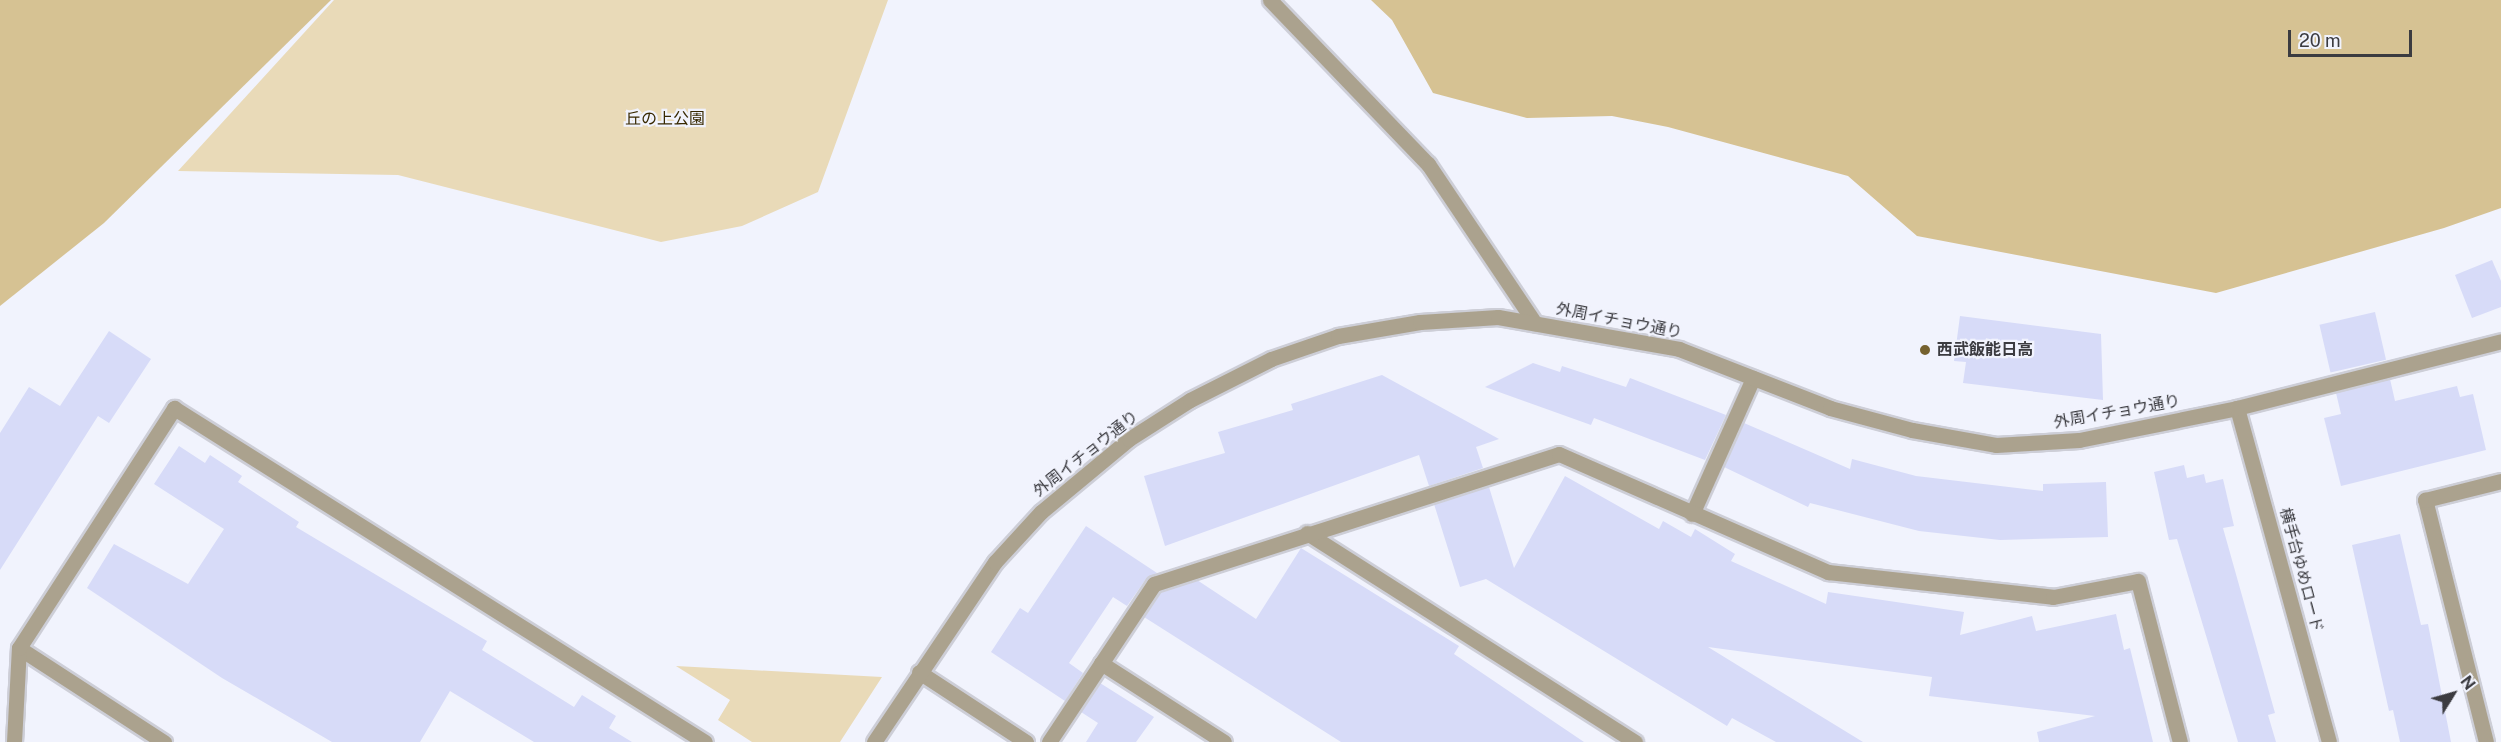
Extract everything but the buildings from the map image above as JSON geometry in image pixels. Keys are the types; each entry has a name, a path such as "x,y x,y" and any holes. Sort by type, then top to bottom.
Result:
{"street":[{"path":"1270,0 1428,164 1535,323"},
{"name":"外周イチョウ通り","path":"874,742 995,562 1041,512 1130,439 1190,400 1271,360 1338,336 1420,322 1498,317 1535,323 1679,349 1830,408 1912,430 1996,445 2079,440 2237,408 2501,341"},
{"path":"1692,514 1754,378"},
{"path":"14,742 19,648 174,408 705,742"},
{"name":"横手台ゆめロード","path":"2237,408 2329,742"},
{"path":"1049,742 1154,585 1307,533 1559,454 1828,572 2053,597 2138,581 2180,742"},
{"path":"2486,742 2425,500 2501,481"},
{"path":"1307,533 1635,742"},
{"path":"19,648 164,742"},
{"path":"1101,663 1224,742"},
{"path":"919,672 1026,742"}],"green space":[{"name":"丘の上公園","path":"334,0 888,0 818,192 742,226 661,242 398,175 178,171"},
{"path":"676,666 882,677 840,742 752,742 718,720 730,700"}],"shaded area":[{"path":"0,0 331,0 104,223 0,306"},
{"path":"1371,0 2501,0 2501,208 2444,228 2216,293 1917,236 1848,176 1668,127 1612,116 1527,118 1433,93 1392,20"}],"place":[{"name":"西武飯能日高","path":"1925,350"}]}
